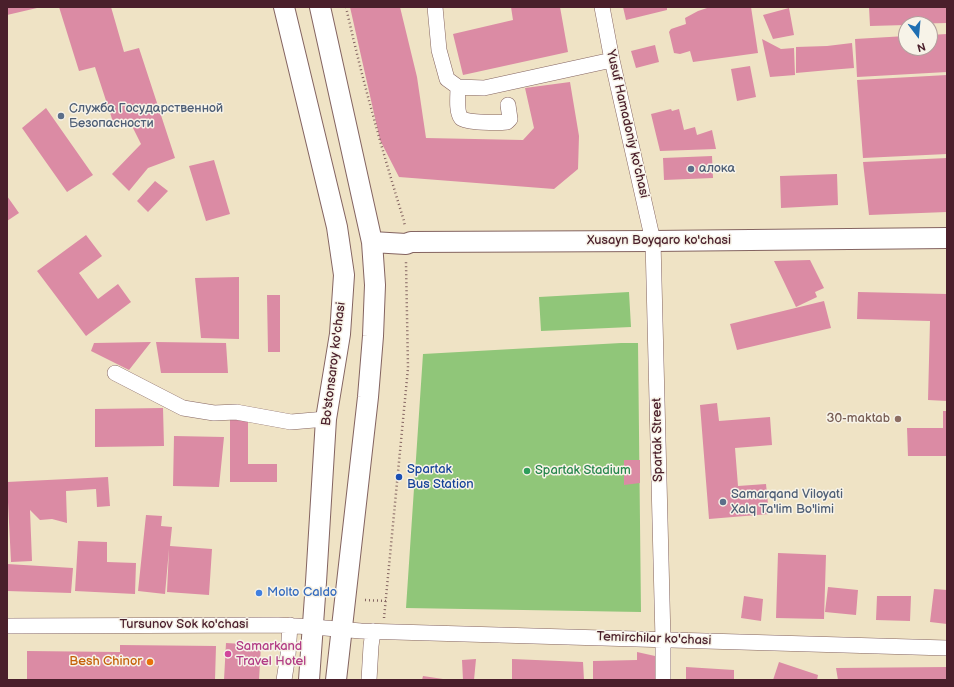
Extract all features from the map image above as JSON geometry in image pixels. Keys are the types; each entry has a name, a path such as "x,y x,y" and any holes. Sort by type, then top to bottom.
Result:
{"main road":[{"name":"Bo'stonsaroy ko'chasi","path":"284,7 337,227 344,275 340,334 326,419 309,680"},
{"path":"320,7 372,242 375,285 368,397 336,680"},
{"name":"Xusayn Boyqaro ko'chasi","path":"372,242 406,244 411,242 947,238"}],"street":[{"path":"435,7 439,50 447,78 458,87 484,88 612,60"},
{"name":"Yusuf Hamadoniy ko'chasi","path":"602,7 612,60 653,241"},
{"path":"458,87 458,111 461,118 468,121 507,122 510,119 508,105"},
{"name":"Spartak Street","path":"653,241 663,680"},
{"path":"115,374 183,408 214,413 236,412 290,422 326,419"},
{"path":"284,680 288,655 290,625"},
{"name":"Tursunov Sok ko'chasi","path":"7,626 290,625 367,631"},
{"path":"367,631 371,646 369,680"},
{"name":"Temirchilar ko'chasi","path":"367,631 947,648"}],"path":[{"path":"365,600 386,601"}],"green space":[{"path":"629,292 631,327 541,331 539,297"},
{"name":"Spartak Stadium","path":"638,343 641,612 406,608 423,354"}],"building":[{"path":"7,7 37,7 37,8 7,15"},
{"path":"59,7 111,7 124,52 139,48 175,158 148,168 129,191 112,174 141,144 129,120 114,125 95,67 79,71"},
{"path":"350,7 400,7 417,77 426,138 523,140 534,128 525,88 570,82 579,136 578,169 554,189 399,177 380,140"},
{"path":"511,7 560,7 568,52 463,75 453,34 513,20"},
{"path":"623,7 667,7 667,10 626,20"},
{"path":"710,7 751,7 758,53 693,62 690,51 680,54 674,53 669,32 671,29 686,24 685,18"},
{"path":"869,7 947,7 947,23 938,23 938,16 898,16 898,25 870,26"},
{"path":"789,8 794,35 773,39 763,15"},
{"path":"947,34 947,72 857,77 855,39 898,36 898,56 938,56 938,35"},
{"path":"762,39 781,49 794,48 795,75 770,77"},
{"path":"852,43 854,68 796,73 796,47 827,46"},
{"path":"655,45 659,62 636,68 631,51"},
{"path":"750,66 756,97 737,101 731,69"},
{"path":"947,75 947,154 863,158 857,80"},
{"path":"46,108 93,175 67,192 22,128"},
{"path":"671,109 672,111 679,109 684,130 695,127 697,135 712,130 716,149 660,151 651,114"},
{"path":"712,156 713,178 664,180 663,158"},
{"path":"947,158 947,212 869,215 863,162"},
{"path":"214,160 230,214 206,221 189,166"},
{"path":"837,174 838,205 781,208 780,176"},
{"path":"155,181 168,191 148,212 137,201"},
{"path":"7,196 19,213 7,221"},
{"path":"86,235 102,256 79,273 98,299 118,284 131,302 86,336 37,271"},
{"path":"810,260 824,288 815,292 817,297 796,307 774,261"},
{"path":"239,277 239,339 201,338 195,278"},
{"path":"858,292 947,294 947,401 928,400 930,321 857,319"},
{"path":"267,295 280,295 280,352 268,352"},
{"path":"824,301 831,328 737,350 730,324"},
{"path":"151,342 129,370 91,351 94,343"},
{"path":"156,342 226,343 228,373 161,373"},
{"path":"717,403 719,421 770,417 772,445 735,448 738,486 766,484 769,514 709,519 700,405"},
{"path":"163,408 164,446 95,447 95,409"},
{"path":"943,411 947,411 947,456 908,456 907,428 943,428"},
{"path":"230,414 248,414 248,464 277,464 277,482 230,482"},
{"path":"174,436 224,437 219,487 173,486"},
{"path":"624,460 640,460 640,483 624,485"},
{"path":"108,477 110,506 97,507 96,489 66,491 67,523 52,519 40,520 30,510 32,561 11,562 7,482"},
{"path":"146,515 162,516 161,526 172,527 170,546 212,549 209,595 167,592 169,549 165,594 138,591"},
{"path":"78,541 107,542 107,562 136,563 135,594 75,591"},
{"path":"778,553 826,555 824,619 776,618"},
{"path":"7,564 73,568 71,593 7,591"},
{"path":"828,587 858,590 856,615 825,612"},
{"path":"934,589 947,590 947,624 930,622"},
{"path":"744,596 763,599 761,621 741,618"},
{"path":"877,596 911,596 910,621 876,620"},
{"path":"226,643 261,645 259,680 224,680"},
{"path":"120,645 216,646 215,680 27,680 27,651 120,652"},
{"path":"637,652 655,656 656,680 593,680 593,661 637,660"},
{"path":"476,659 474,680 463,680 462,660"},
{"path":"512,659 583,662 584,680 512,680"},
{"path":"779,662 818,675 817,680 773,680"},
{"path":"686,667 734,670 734,680 686,680"},
{"path":"947,667 947,680 838,680 836,668"},
{"path":"423,676 443,679 443,680 422,680"}],"place":[{"name":"Служба Государственной Безопасности","path":"61,116"},
{"name":"алока","path":"691,169"},
{"name":"30-maktab","path":"898,419"},
{"name":"Spartak Stadium","path":"527,471"},
{"name":"Spartak Bus Station","path":"399,477"},
{"name":"Samarqand Viloyati Xalq Ta'lim Bo'limi","path":"723,502"},
{"name":"Molto Caldo","path":"259,593"},
{"name":"Samarkand Travel Hotel","path":"228,654"},
{"name":"Besh Chinor","path":"150,662"}]}
